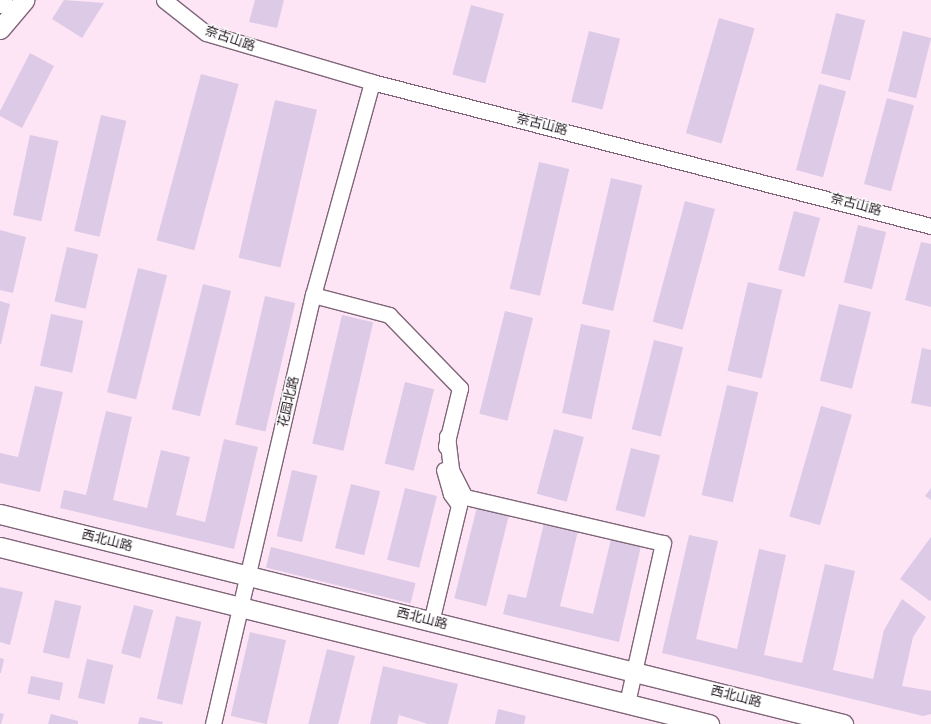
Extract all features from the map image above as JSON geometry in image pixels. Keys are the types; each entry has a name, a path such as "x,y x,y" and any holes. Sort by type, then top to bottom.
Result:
{"main road":[{"path":"0,29 24,0"},
{"name":"西北山路","path":"0,514 844,724"},
{"path":"0,547 709,724"}],"street":[{"name":"奈古山路","path":"164,0 206,33 372,82 931,226"},
{"name":"花园北路","path":"213,724 314,295 372,82"},
{"path":"314,295 389,315 460,388 447,436 443,467 451,494 459,505 432,622"},
{"path":"447,436 451,470 465,497 663,543 627,704"}],"building":[{"path":"64,0 104,3 82,38 52,19"},
{"path":"255,0 284,0 277,28 249,22"},
{"path":"471,5 504,14 485,83 452,75"},
{"path":"836,13 865,20 850,80 821,73"},
{"path":"719,18 755,28 721,144 686,133"},
{"path":"589,31 620,39 602,110 571,102"},
{"path":"903,31 931,38 916,98 888,91"},
{"path":"30,53 54,66 22,128 0,116 0,111"},
{"path":"201,74 239,84 194,250 156,240"},
{"path":"819,84 846,91 823,177 796,170"},
{"path":"887,98 914,105 891,191 864,184"},
{"path":"275,100 317,110 280,268 239,258"},
{"path":"101,115 126,121 100,237 74,231"},
{"path":"30,135 58,141 41,221 13,215"},
{"path":"539,162 569,169 540,296 510,289"},
{"path":"611,178 642,185 613,311 582,304"},
{"path":"685,201 715,209 683,330 653,322"},
{"path":"794,211 820,218 804,277 778,270"},
{"path":"858,225 886,232 872,289 844,282"},
{"path":"0,230 26,237 13,293 0,290"},
{"path":"921,242 931,244 931,307 905,300"},
{"path":"67,247 98,254 86,309 54,302"},
{"path":"138,268 167,275 136,399 107,392"},
{"path":"748,282 782,290 762,379 728,371"},
{"path":"203,284 231,291 200,416 172,409"},
{"path":"265,296 295,303 266,432 235,425"},
{"path":"0,301 10,304 1,344 0,344"},
{"path":"839,304 871,312 852,389 820,381"},
{"path":"505,311 533,318 507,421 479,414"},
{"path":"51,314 83,321 72,373 40,366"},
{"path":"342,315 373,322 343,451 312,444"},
{"path":"581,324 610,330 591,419 562,413"},
{"path":"654,340 683,347 661,437 632,429"},
{"path":"922,348 931,350 931,407 911,403"},
{"path":"405,382 434,389 414,471 385,464"},
{"path":"727,385 758,392 733,502 702,495"},
{"path":"35,386 63,392 40,492 0,483 0,453 18,457"},
{"path":"821,406 852,415 820,525 789,517"},
{"path":"106,411 132,417 113,500 147,508 161,450 190,457 176,515 205,522 224,439 258,447 234,549 60,508 64,490 86,495"},
{"path":"554,429 584,437 567,502 537,494"},
{"path":"631,448 660,455 645,517 616,510"},
{"path":"292,470 317,476 302,542 277,536"},
{"path":"351,484 380,491 364,555 335,548"},
{"path":"405,488 437,496 419,568 387,560"},
{"path":"931,488 931,500 925,496"},
{"path":"477,507 509,515 486,606 454,598"},
{"path":"544,523 578,531 560,606 593,614 611,539 641,546 619,642 503,614 508,594 526,598"},
{"path":"689,535 718,541 696,639 737,649 759,549 786,555 764,655 802,663 825,564 855,571 833,670 873,679 884,630 902,599 926,617 913,637 902,686 931,691 931,714 923,716 662,653"},
{"path":"931,537 931,600 930,601 900,579"},
{"path":"271,547 416,583 410,603 266,567"},
{"path":"0,587 23,592 10,645 0,642"},
{"path":"55,600 81,606 69,659 43,653"},
{"path":"134,605 153,610 140,658 121,653"},
{"path":"176,616 201,622 182,705 157,699"},
{"path":"250,632 286,640 267,724 231,716"},
{"path":"327,649 355,656 338,724 308,724"},
{"path":"0,658 4,659 1,673 0,673"},
{"path":"87,659 113,665 104,704 78,698"},
{"path":"383,666 458,684 448,724 428,724 399,715 397,724 370,724"},
{"path":"31,676 63,683 60,700 27,694"},
{"path":"498,709 526,716 524,724 495,724"},
{"path":"0,713 4,714 1,724 0,724"},
{"path":"51,714 78,721 78,724 48,724"},
{"path":"140,717 163,722 162,724 138,724"}]}
